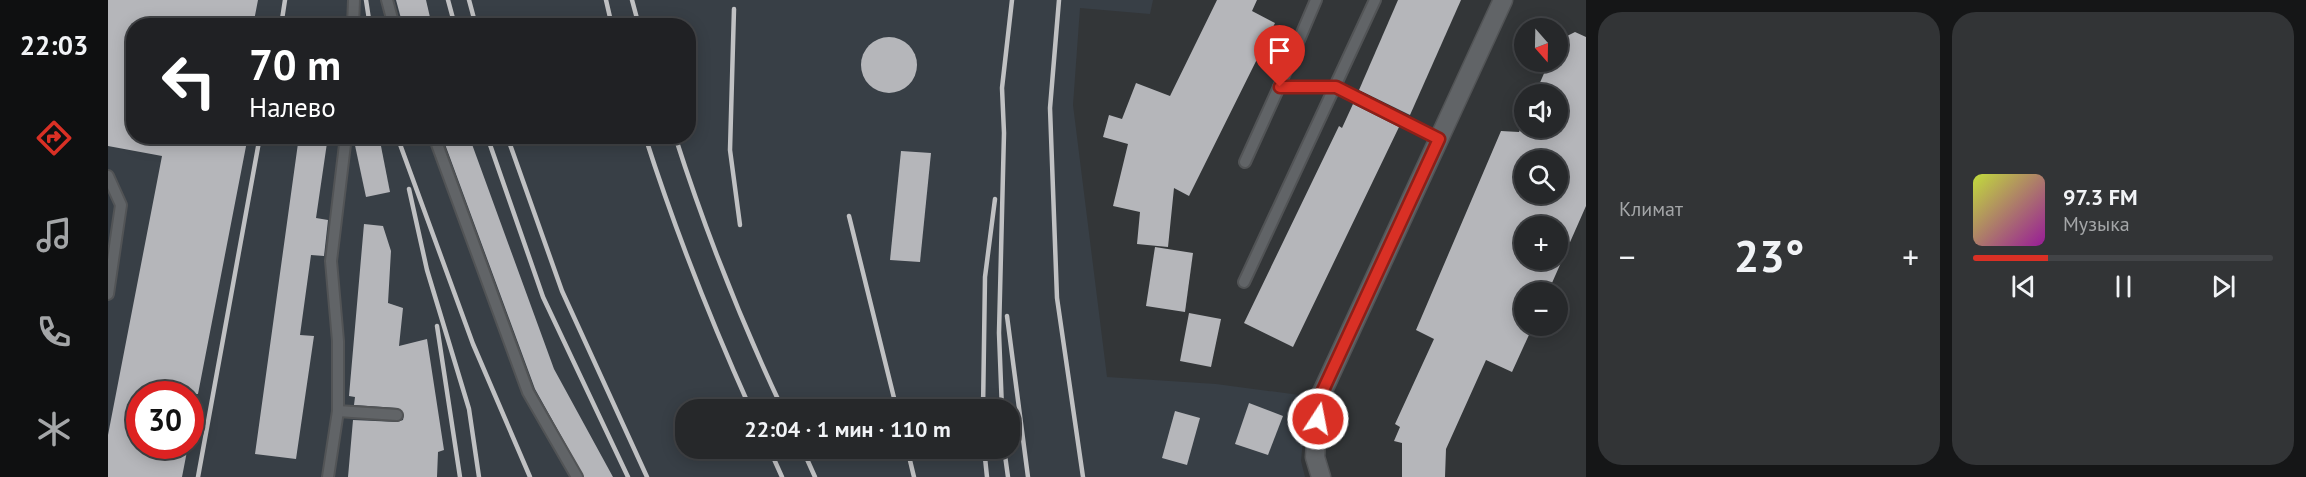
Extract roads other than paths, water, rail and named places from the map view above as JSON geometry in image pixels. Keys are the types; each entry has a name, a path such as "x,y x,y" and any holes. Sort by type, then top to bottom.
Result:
{"street":[{"path":"1321,477 1315,457 1319,399 1503,0"}],"lane":[{"path":"353,18 354,0"},
{"path":"387,0 392,18"},
{"path":"1245,162 1280,87 1316,0"},
{"path":"1244,282 1375,0"},
{"path":"1280,87 1336,87 1439,139"},
{"path":"328,477 338,411 338,341 331,261 345,144"},
{"path":"437,144 528,392 577,477"},
{"path":"108,176 121,205 108,294"},
{"path":"338,411 397,415"}],"railway":[{"path":"282,18 285,0"},
{"path":"366,0 369,18"},
{"path":"448,0 453,18"},
{"path":"469,0 474,18"},
{"path":"606,0 610,18"},
{"path":"632,0 637,18"},
{"path":"1002,399 999,333 1004,133 1002,88 1012,0"},
{"path":"1059,0 1050,108 1057,298 1083,477"},
{"path":"734,9 730,150 740,225"},
{"path":"198,477 259,144"},
{"path":"400,144 473,344 530,477"},
{"path":"490,144 543,297 628,477"},
{"path":"510,144 562,291 647,477"},
{"path":"648,144 694,275 746,399"},
{"path":"678,144 724,275 778,399"},
{"path":"409,189 427,270 469,409 479,477"},
{"path":"983,399 985,277 995,199"},
{"path":"849,216 894,399"},
{"path":"1007,316 1028,477"},
{"path":"437,326 460,477"},
{"path":"774,459 782,477"},
{"path":"807,459 815,477"},
{"path":"910,459 914,477"},
{"path":"985,459 987,477"},
{"path":"1006,459 1008,477"}]}
